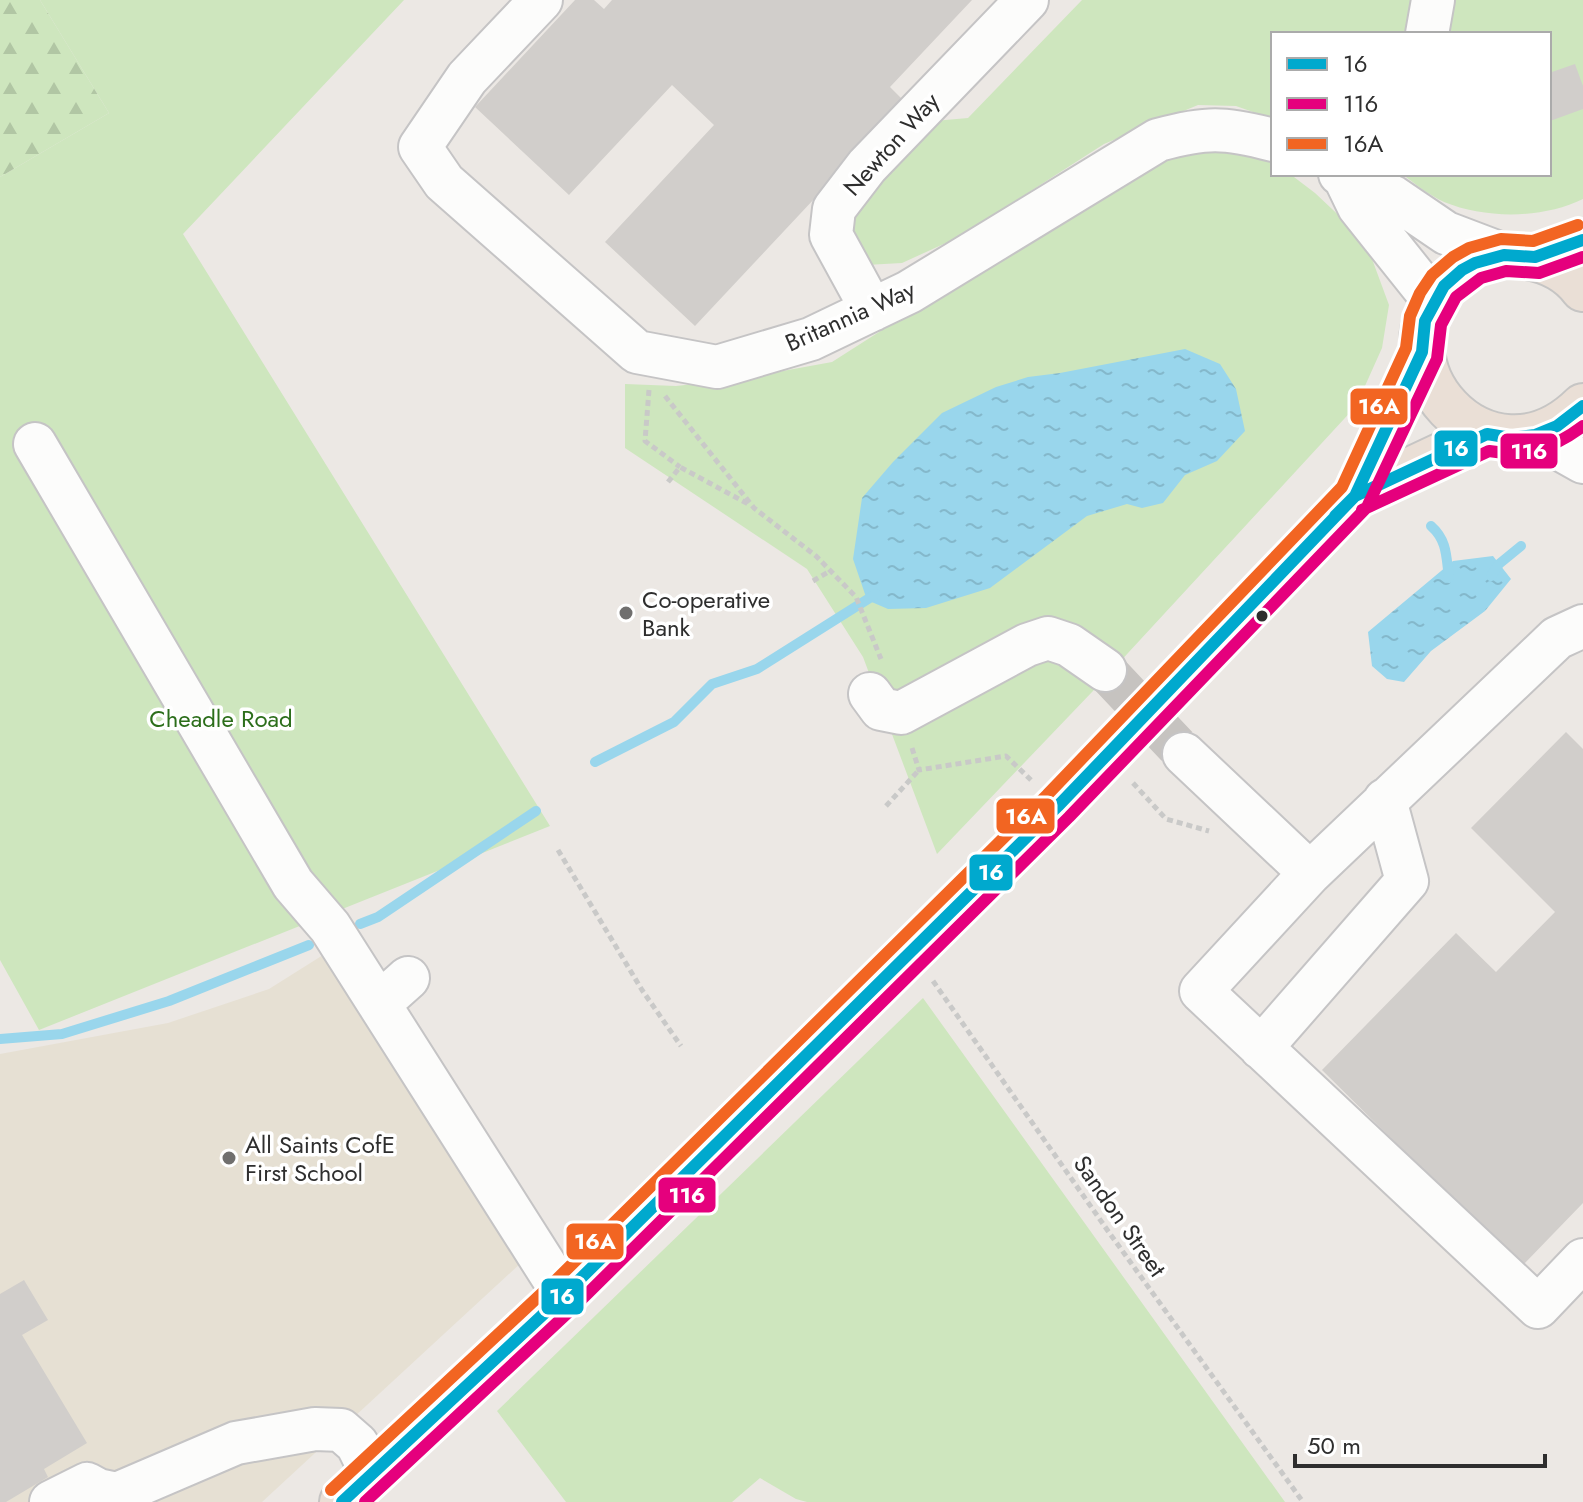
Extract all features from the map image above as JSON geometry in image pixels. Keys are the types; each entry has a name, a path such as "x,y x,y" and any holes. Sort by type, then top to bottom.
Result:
{"highway":[{"path":"1583,240 1475,263 1462,270 1444,286 1434,301 1425,321 1422,352 1426,372 1441,401 1457,418 1487,434 1511,438 1535,435 1557,426 1583,406"},
{"path":"1519,256 1562,269 1583,289"},
{"path":"357,1488 564,1295 1058,806 1355,496 1422,352"},
{"path":"1355,496 1487,434"}],"lane":[{"path":"541,0 467,78 420,147 444,182 644,365"},
{"name":"Newton Way","path":"872,310 831,235 834,209 867,166 1027,0"},
{"path":"1427,32 1433,0"},
{"name":"Britannia Way","path":"644,365 717,367 811,339 909,292 1158,140 1196,130 1236,130 1271,139"},
{"path":"1342,176 1393,197 1446,233 1519,256"},
{"path":"1342,176 1359,207 1434,301"},
{"path":"1535,435 1583,462"},
{"path":"35,444 293,884 393,991 564,1295"},
{"path":"1583,626 1557,638 1385,800 1310,873 1201,991 1538,1307 1583,1260"},
{"path":"886,704 1048,638 1069,645 1105,670"},
{"path":"1184,754 1310,873"},
{"path":"1261,1048 1407,881 1385,800"},
{"path":"51,1502 87,1484 117,1494 236,1443 315,1429 341,1430 357,1444 357,1488"}],"path":[{"path":"644,365 645,441 680,467 754,508 816,556 856,597 864,614"},
{"path":"644,365 754,508"},
{"path":"668,482 680,467"},
{"path":"813,581 830,571"},
{"path":"886,704 919,770"},
{"path":"886,806 919,770 1006,756 1058,806"},
{"path":"1133,783 1166,819"},
{"path":"558,850 642,990 681,1046"},
{"name":"Sandon Street","path":"912,949 1108,1231 1303,1502"}],"shaded area":[{"name":"All Saints CofE First School","path":"331,950 522,1262 262,1502 0,1502 0,1054 168,1023 269,989"}],"green space":[{"path":"0,0 40,0 109,113 0,177"},
{"name":"Cheadle Road","path":"40,0 404,0 183,234 550,826 39,1030 0,960 0,177 109,113"},
{"path":"1082,0 1583,0 1583,199 1550,210 1496,214 1460,208 1428,193 1405,176 1551,176 1551,32 1271,32 1271,118 1236,106 1198,105 1104,144 959,237 902,263 866,265 854,247 850,206 934,121 968,118"},
{"path":"1203,148 1263,153 1271,159 1271,176 1293,176 1315,193 1365,240 1389,305 1382,348 1356,406 1092,692 937,854 863,657 807,569 625,448 625,384 676,386 739,379 832,362 1147,161"},
{"path":"923,998 1285,1502 807,1502 760,1478 732,1502 566,1502 497,1411"}],"water":[{"path":"1185,349 1220,364 1236,389 1245,431 1217,461 1185,475 1163,503 1142,508 1127,504 1087,516 990,588 926,608 888,609 867,600 853,559 862,498 942,413 996,387 1028,377"},
{"path":"1493,556 1511,579 1485,611 1431,651 1404,682 1387,679 1372,666 1368,632 1453,561"}],"building":[{"path":"575,0 594,0 604,9 612,0 972,0 890,87 905,102 695,326 605,242 714,125 672,85 569,195 475,107"},
{"path":"1575,64 1583,86 1583,109 1551,121 1551,72"},
{"path":"1566,732 1583,749 1583,1203 1521,1267 1322,1070 1456,933 1496,972 1555,912 1471,828"},
{"path":"24,1280 48,1320 22,1335 87,1443 44,1469 48,1477 6,1502 0,1502 0,1294"}],"waterway":[{"path":"1431,526 1443,544 1449,578"},
{"path":"1491,576 1499,564 1521,546"},
{"path":"595,762 674,722 712,684 757,669 876,594"},
{"path":"360,924 378,917 536,811"},
{"path":"0,1039 62,1034 169,1001 309,945"}],"tunnel":[{"path":"1105,670 1184,754"}],"transit line":[{"name":"16A","path":"331,1490 553,1283 1047,795 1342,487 1406,348 1410,316 1432,275 1469,248 1501,239 1533,241 1578,225"},
{"name":"16","path":"342,1502 564,1295 1058,806 1355,496 1422,352 1425,321 1444,286 1475,263 1504,255 1535,257 1583,240"},
{"name":"116","path":"365,1502 575,1306 1069,817 1367,507 1437,359 1441,325 1456,297 1481,278 1506,271 1539,273 1583,257"},
{"name":"16","path":"1335,516 1355,496 1487,434 1511,438 1535,435 1557,426 1583,406"},
{"name":"116","path":"1362,510 1489,451 1515,453 1539,449 1583,426"}],"place":[{"name":"Co-operative Bank","path":"626,613"},
{"name":"All Saints CofE First School","path":"229,1158"}]}
